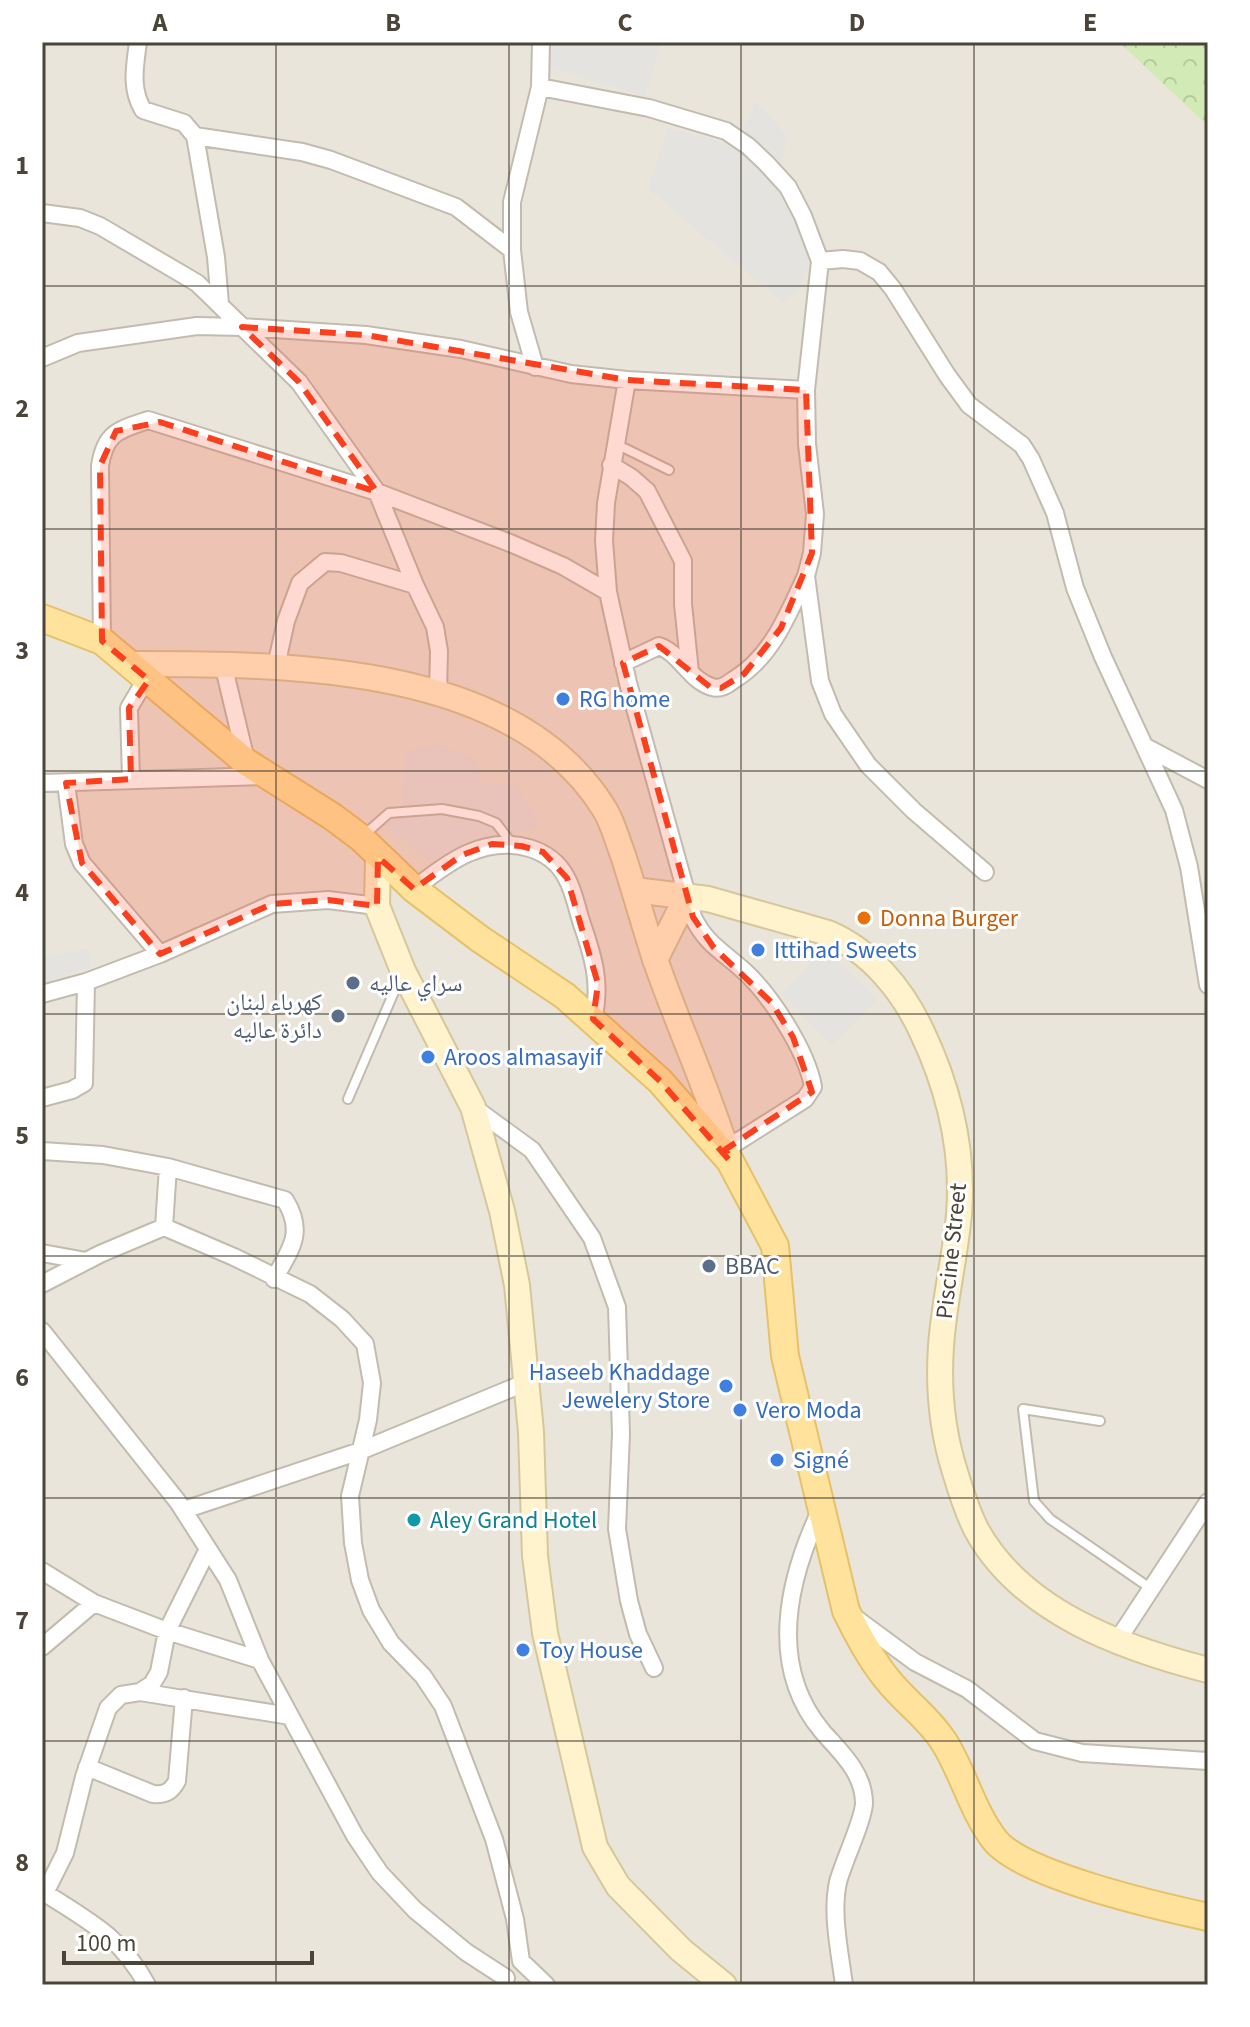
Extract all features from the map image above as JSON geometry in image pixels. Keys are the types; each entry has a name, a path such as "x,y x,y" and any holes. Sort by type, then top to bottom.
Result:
{"main road":[{"path":"42,618 102,641 257,769 333,817 414,889 480,939 565,996 660,1081 728,1155 775,1246 785,1356 846,1611 864,1646 887,1680 944,1742 980,1816 995,1841 1008,1854 1093,1887 1208,1917"}],"street":[{"path":"138,42 134,80 136,99 143,110 184,123 195,136 216,257 220,304"},
{"path":"535,367 519,312 512,250 512,202 540,87 541,42"},
{"path":"540,87 649,108 726,131 748,146 788,187 820,261 806,390 807,444 815,514 812,553 806,576 781,628 744,674 721,688 710,687 690,672 669,649 659,646 623,663"},
{"path":"195,136 302,152 331,160 456,207 512,250"},
{"path":"42,213 80,218 100,226 197,283 299,382 377,492 435,627 439,651 438,693"},
{"path":"820,261 860,261 879,272 969,405 1027,452 1055,513 1075,588 1103,657 1164,785 1182,835 1208,985"},
{"path":"42,358 78,343 197,326 242,327 366,335 461,349 535,367 627,380 806,390"},
{"path":"131,779 129,708 139,691 140,672 223,664 276,666 398,682 438,693 530,733 576,773 607,813 655,960 728,1155 805,1099 812,1092 812,1081 793,1037 777,1010 745,972 705,938 693,917 623,663 608,592 604,541 614,443 627,380"},
{"path":"102,641 100,466 103,448 116,431 148,420 377,492 510,543 563,566 608,592"},
{"path":"611,465 647,491 683,561 683,604 690,672"},
{"path":"276,666 286,621 300,583 325,562 341,563 415,585"},
{"path":"806,576 820,681 833,714 868,765 914,811 985,872"},
{"path":"42,783 257,769 223,664"},
{"path":"1146,747 1208,780"},
{"path":"66,783 74,844 82,863 160,954"},
{"path":"414,889 462,855 492,844 543,852 567,878 591,950 598,984 593,1019"},
{"path":"369,847 377,906 403,971 473,1107 502,1211 517,1285 527,1382 535,1556 545,1633 595,1847 618,1886 681,1950 724,1985"},
{"name":"Piscine Street","path":"634,890 687,896 754,910 844,940 867,956 901,995 929,1047 947,1098 960,1168 959,1216 941,1345 939,1391 946,1444 960,1491 977,1531 1014,1577 1055,1610 1117,1641 1208,1670"},
{"path":"655,960 687,896"},
{"path":"42,994 86,982 160,954 272,904 328,900 377,906"},
{"path":"42,1098 72,1090 84,1083 86,982"},
{"path":"473,1107 532,1150 592,1238 617,1307 621,1434 617,1529 629,1601 638,1634 654,1668"},
{"path":"42,1151 103,1155 168,1167 285,1200 295,1215 297,1228 290,1250 274,1279"},
{"path":"164,1227 168,1167"},
{"path":"42,1284 164,1227 310,1294 342,1319 365,1344 372,1383 368,1420 350,1496 353,1543 360,1580 371,1610 391,1643 423,1676 443,1706 494,1839 515,1919 521,1961 546,1985"},
{"path":"42,1253 86,1261"},
{"path":"42,1331 184,1510 228,1580 260,1660 355,1836 380,1873 415,1910 503,1982 521,1961"},
{"path":"184,1510 360,1451 527,1382"},
{"path":"1117,1641 1208,1502"},
{"path":"822,1507 806,1539 789,1608 786,1639 799,1693 819,1728 861,1780 865,1804 843,1862 837,1888 844,1985"},
{"path":"140,1692 152,1684 159,1672 167,1631 208,1549"},
{"path":"42,1571 94,1603 167,1631 260,1660"},
{"path":"42,1647 94,1603"},
{"path":"846,1611 915,1662 967,1689 1035,1741 1082,1753 1208,1761"},
{"path":"147,1985 124,1949 107,1932 44,1893 65,1853 87,1767 108,1708 121,1695 140,1692 290,1716"},
{"path":"87,1767 153,1794 163,1795 172,1789 177,1781 184,1698"}],"lane":[{"path":"614,443 669,470"},
{"path":"369,847 389,813 442,809 479,816 496,823 513,845"},
{"path":"348,1099 403,971"},
{"path":"1100,1421 1023,1409 1034,1501 1050,1519 1150,1588"}],"highlighted area":[{"path":"242,327 366,335 627,380 806,390 812,553 781,628 744,674 721,688 710,687 659,646 623,663 693,917 714,948 771,1002 793,1037 812,1092 726,1149 730,1161 660,1081 593,1019 598,984 567,878 543,852 521,846 492,844 462,855 414,889 378,857 377,906 328,900 272,904 160,954 82,863 66,783 131,779 129,708 149,680 102,641 100,466 116,431 160,422 377,492 299,382"}],"shaded area":[{"path":"42,42 1208,42 1208,1985 42,1985"},
{"path":"549,42 662,42 645,97 549,67"},
{"path":"756,101 787,136 781,170 742,131"},
{"path":"668,128 711,138 750,155 782,189 802,228 811,257 800,288 783,303 648,189"},
{"path":"437,745 475,758 483,784 516,784 541,826 484,841 428,861 386,826 403,806 405,750"},
{"path":"826,948 877,1000 832,1045 780,993"},
{"path":"90,949 92,967 42,983 42,957"}],"green space":[{"path":"1119,42 1208,42 1208,126"}],"place":[{"name":"RG home","path":"563,699"},
{"name":"Donna Burger","path":"864,918"},
{"name":"Ittihad Sweets","path":"758,950"},
{"name":"سراي عاليه","path":"353,983"},
{"name":"كهرباء لبنان دائرة عاليه","path":"338,1016"},
{"name":"Aroos almasayif","path":"428,1057"},
{"name":"BBAC","path":"709,1266"},
{"name":"Haseeb Khaddage Jewelery Store","path":"726,1386"},
{"name":"Vero Moda","path":"740,1410"},
{"name":"Signé","path":"777,1460"},
{"name":"Aley Grand Hotel","path":"414,1520"},
{"name":"Toy House","path":"523,1650"}]}
